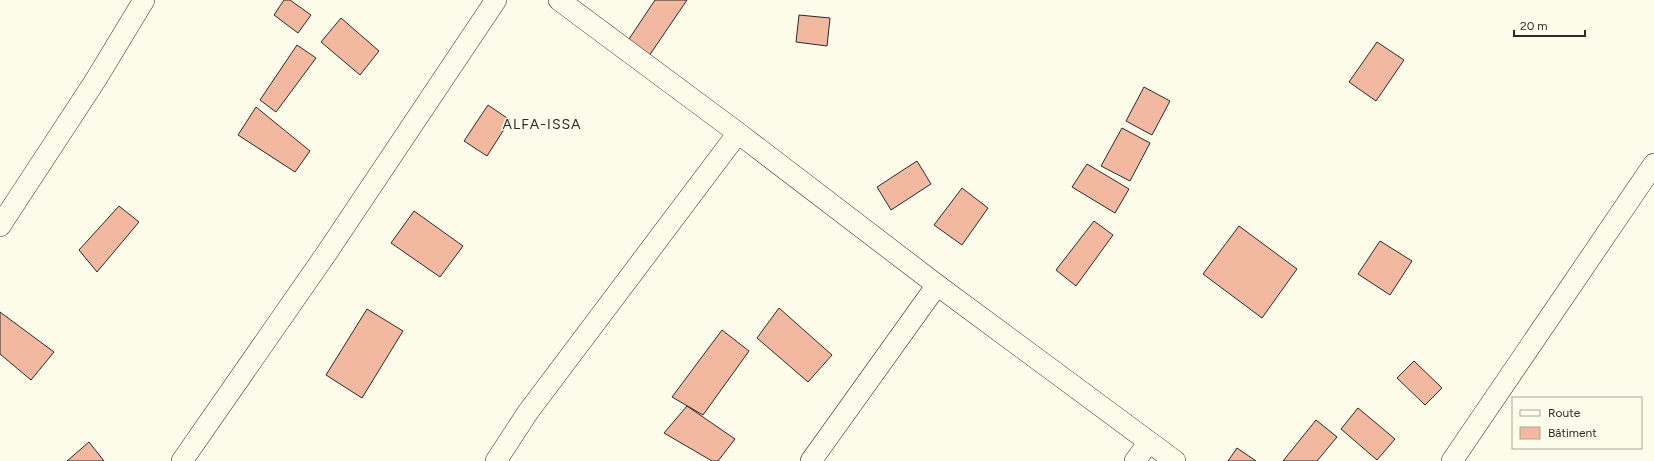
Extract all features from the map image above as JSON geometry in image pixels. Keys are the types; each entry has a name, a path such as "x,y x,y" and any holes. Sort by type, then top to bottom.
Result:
{"street":[{"path":"0,226 95,81 144,0"},
{"path":"182,461 326,254 496,0"},
{"path":"559,0 738,133 937,285 1175,461"},
{"path":"496,461 528,412 738,133"},
{"path":"1452,461 1654,164"},
{"path":"811,461 937,285"},
{"path":"1135,461 1148,442"}],"building":[{"path":"284,0 290,0 311,15 298,33 274,15"},
{"path":"655,0 687,0 649,56 627,42"},
{"path":"799,15 830,18 827,46 796,42"},
{"path":"341,18 379,51 360,75 321,42"},
{"path":"1377,42 1404,60 1376,101 1349,82"},
{"path":"297,45 316,58 276,112 260,100"},
{"path":"1144,87 1170,101 1152,135 1126,121"},
{"path":"488,105 510,120 487,156 464,141"},
{"path":"256,107 310,151 295,172 238,135"},
{"path":"1122,128 1150,143 1130,181 1101,166"},
{"path":"917,161 931,184 891,210 877,187"},
{"path":"1087,164 1129,189 1115,213 1072,187"},
{"path":"962,188 988,208 962,245 934,225"},
{"path":"119,206 139,222 97,272 79,250"},
{"path":"414,211 463,246 440,277 391,243"},
{"path":"1094,221 1113,235 1076,286 1056,270"},
{"path":"1239,226 1297,269 1262,318 1203,274"},
{"path":"1380,241 1412,261 1390,295 1358,274"},
{"path":"779,308 832,355 808,382 757,338"},
{"path":"367,309 403,331 362,398 326,375"},
{"path":"0,312 54,352 31,380 0,354"},
{"path":"722,330 749,351 703,415 672,397"},
{"path":"1414,361 1442,388 1425,405 1397,378"},
{"path":"687,406 735,439 718,461 712,461 664,433"},
{"path":"1358,408 1395,439 1377,460 1341,429"},
{"path":"1316,420 1337,437 1317,461 1283,461"},
{"path":"89,442 104,461 67,461"},
{"path":"1237,448 1256,461 1228,461"}],"district":[{"name":"ALFA-ISSA","path":"542,124"}]}
